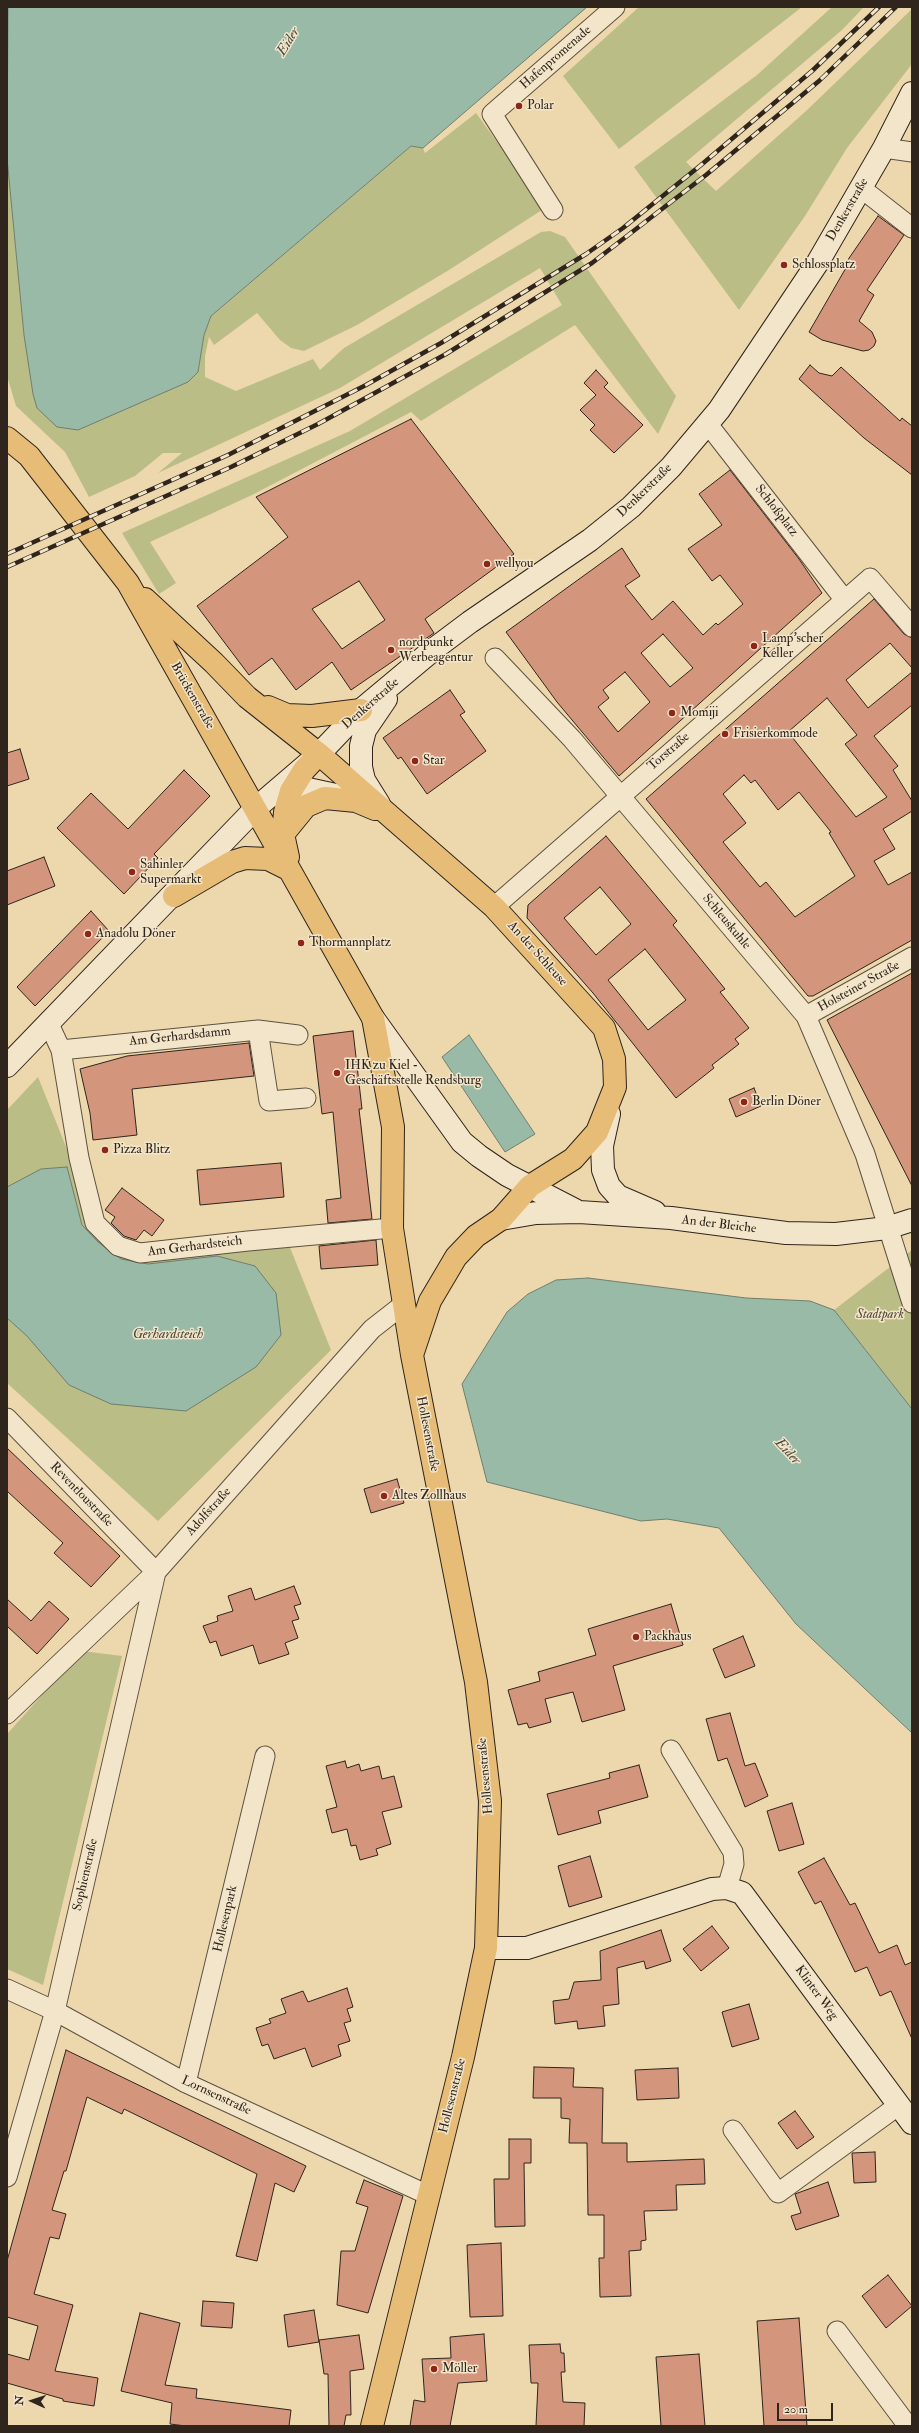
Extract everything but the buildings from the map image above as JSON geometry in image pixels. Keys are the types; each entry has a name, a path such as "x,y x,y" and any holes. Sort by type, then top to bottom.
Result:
{"main road":[{"name":"Denkerstraße","path":"319,754 361,710 404,676 434,649 470,622 590,540 631,507 671,467 719,410 818,262 884,148 912,93"},
{"name":"Brückenstraße","path":"7,438 29,456 128,583 260,805"},
{"name":"Brückenstraße","path":"128,583 214,663 247,697 319,754"},
{"path":"384,812 364,780 361,767 361,746 365,730 404,676"},
{"path":"247,697 287,715 312,716 361,710"},
{"path":"7,1066 48,1022 174,896 260,805 319,754"},
{"path":"290,872 283,834 285,812 292,791 304,770 319,754"},
{"name":"An der Schleuse","path":"319,754 494,907 604,1028 614,1059 615,1087 597,1132 573,1159 530,1186"},
{"path":"260,805 274,796 292,791 308,789 326,791 384,812"},
{"path":"283,834 306,806 325,798 356,801"},
{"path":"260,805 290,872 373,1018 462,1142 479,1156 507,1175 530,1186"},
{"path":"174,896 232,862 245,858 268,859 290,872"},
{"path":"373,1018 393,1127 392,1228 412,1355"},
{"path":"615,1087 602,1146 603,1170 609,1186 618,1196 671,1218"},
{"name":"An der Bleiche","path":"530,1186 579,1212 671,1218 786,1233 836,1234 887,1228 912,1220"},
{"name":"Hollesenstraße","path":"372,2426 463,2057 486,1948 490,1801 476,1682 412,1355 430,1302 456,1257 476,1236 501,1219 530,1186"},
{"path":"501,1219 536,1213 579,1212"},
{"path":"486,1948 527,1948 703,1891 728,1888"},
{"name":"Klinter Weg","path":"728,1888 742,1893 912,2123"}],"street":[{"name":"Hafenpromenade","path":"553,210 492,114 615,7"},
{"path":"884,148 912,152"},
{"path":"861,188 912,228"},
{"name":"Schloßplatz","path":"707,423 844,599"},
{"name":"Torstraße","path":"494,907 844,599 869,579 912,627"},
{"name":"Schleuskuhle","path":"495,658 572,739 806,1016 865,1154 887,1228 912,1303"},
{"name":"Holsteiner Straße","path":"806,1016 912,957"},
{"name":"Am Gerhardsteich","path":"48,1022 61,1050 80,1158 95,1223 118,1246 140,1253 295,1236 392,1228"},
{"path":"258,1030 269,1101 306,1098"},
{"name":"Am Gerhardsdamm","path":"61,1050 258,1030 298,1035"},
{"name":"Adolfstraße","path":"7,1714 156,1572 372,1329 404,1304"},
{"name":"Reventloustraße","path":"7,1418 156,1572"},
{"name":"Sophienstraße","path":"7,2177 55,2011 156,1572"},
{"path":"671,1750 733,1852 734,1864 728,1888"},
{"name":"Hollesenpark","path":"186,2083 265,1756"},
{"name":"Lornsenstraße","path":"7,1989 55,2011 186,2083 428,2195"},
{"path":"733,2130 778,2193 899,2105"},
{"path":"837,2331 908,2426"}],"green space":[{"path":"639,7 802,7 619,149 563,76"},
{"path":"832,7 864,7 842,30 686,162 716,191 805,112 912,9 912,64 847,148 805,216 739,310 634,167 757,75"},
{"path":"476,113 545,208 449,270 357,325 304,351 291,348 280,340 257,313 214,345 209,337 205,356 205,377 236,391 313,359 320,370 344,348 541,232 550,231 565,237 676,396 658,434 575,325 421,421 411,412 252,495 150,542 176,583 159,594 122,533 350,431 562,305 540,268 340,388 158,473 182,453 163,453 135,476 89,497 65,452 16,406 7,376 7,158 24,335 198,372 204,335 211,316 411,146 423,148 425,153"},
{"path":"38,1077 73,1164 114,1249 289,1245 331,1350 158,1521 7,1383 7,1110"},
{"name":"Stadtpark","path":"912,1250 912,1409 834,1310"},
{"path":"82,1651 122,1656 43,1985 7,1969 7,1734"}],"water":[{"name":"Eider","path":"8,7 587,7 423,148 411,146 211,316 204,335 198,372 188,382 78,430 57,427 37,408 33,394 24,335 7,158"},
{"path":"469,1035 535,1134 505,1152 442,1057"},
{"name":"Gerhardsteich","path":"67,1167 82,1225 98,1242 121,1259 148,1264 217,1256 255,1266 276,1293 281,1335 256,1367 186,1411 111,1404 69,1385 27,1336 7,1318 7,1187 41,1169"},
{"name":"Eider","path":"588,1278 746,1298 810,1301 834,1310 912,1409 912,1733 796,1624 719,1528 667,1519 641,1521 487,1482 462,1384 507,1312 528,1294 556,1280"}],"railway":[{"path":"7,554 228,455 366,385 441,343 586,254 623,228 701,165 812,71 879,7"},
{"path":"7,567 231,467 318,424 446,354 592,263 706,175 819,81 896,7"}],"place":[{"name":"Polar","path":"519,106"},
{"name":"Schlossplatz","path":"784,265"},
{"name":"wellyou","path":"487,564"},
{"name":"Lamp'scher Keller","path":"754,646"},
{"name":"nordpunkt Werbeagentur","path":"391,650"},
{"name":"Momiji","path":"672,713"},
{"name":"Frisierkommode","path":"725,734"},
{"name":"Star","path":"415,761"},
{"name":"Sahinler Supermarkt","path":"132,872"},
{"name":"Anadolu Döner","path":"88,934"},
{"name":"Thormannplatz","path":"301,943"},
{"name":"IHK zu Kiel - Geschäftsstelle Rendsburg","path":"337,1073"},
{"name":"Berlin Döner","path":"744,1102"},
{"name":"Pizza Blitz","path":"105,1150"},
{"name":"Altes Zollhaus","path":"384,1496"},
{"name":"Packhaus","path":"636,1637"},
{"name":"Möller","path":"434,2369"}]}
